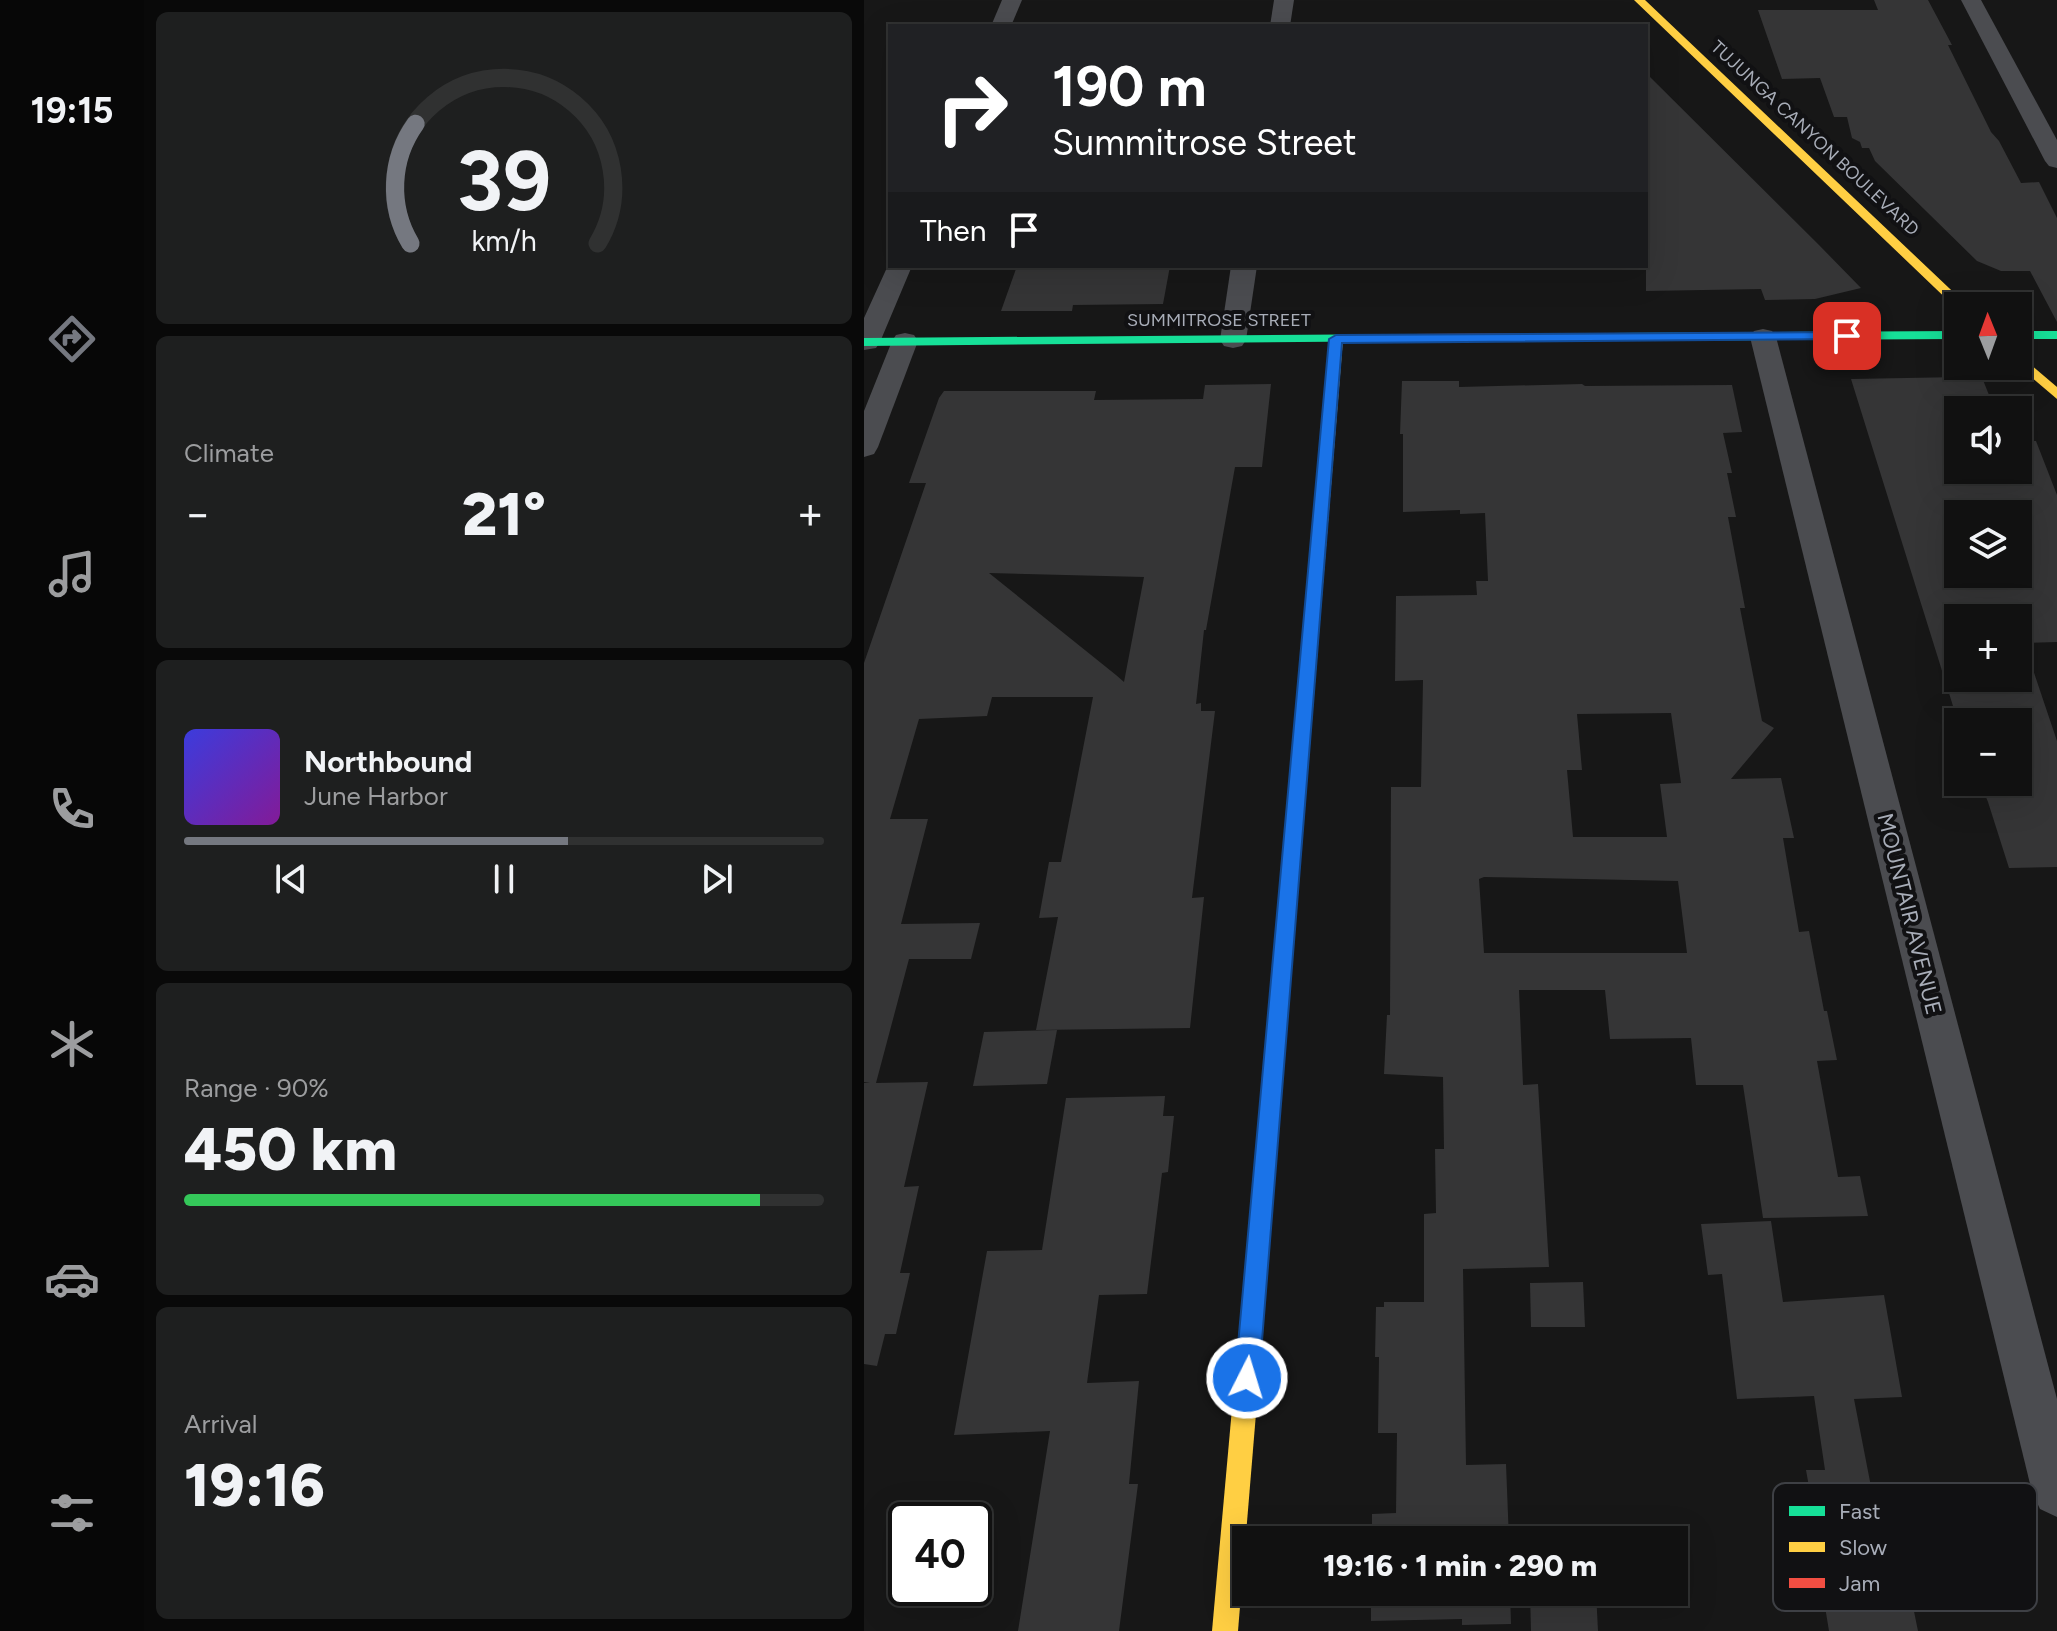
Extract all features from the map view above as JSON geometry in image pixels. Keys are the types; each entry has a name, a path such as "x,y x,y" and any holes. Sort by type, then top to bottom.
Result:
{"street":[{"path":"1002,24 1012,0"},
{"path":"1280,24 1284,0"},
{"name":"TUJUNGA CANYON BOULEVARD","path":"1639,0 1947,292"},
{"path":"1971,0 2057,161"},
{"path":"865,342 898,268"},
{"path":"1233,340 1244,268"},
{"name":"SUMMITROSE STREET","path":"865,342 1944,335"},
{"path":"2032,335 2057,335"},
{"name":"MOUNTAIR AVENUE","path":"1763,337 2057,1492"},
{"path":"1225,1631 1336,339"},
{"path":"864,447 905,341"},
{"path":"2032,371 2057,395"}],"building":[{"path":"1874,0 1928,0 1991,132 2021,183 2039,182 2057,218 2057,322 2030,271 2001,271 1977,261 1875,161 1869,148 1862,148 1860,142 1852,138 1847,117 1834,117 1820,78 1782,79 1758,10 1878,10"},
{"path":"1648,75 1861,288 1815,299 1765,300 1761,289 1646,291"},
{"path":"1016,268 1170,268 1163,304 1073,305 1072,311 1001,311"},
{"path":"1851,379 1983,380 1989,396 1944,396 1944,484 2032,484 2032,441 2036,441 2057,495 2057,642 2032,643 2032,604 1944,604 1944,677"},
{"path":"1402,381 1459,381 1459,387 1732,385 1742,432 1723,433 1732,473 1727,473 1736,517 1728,517 1745,608 1740,608 1762,721 1774,728 1731,779 1781,778 1794,838 1783,838 1799,932 1809,931 1837,1060 1817,1061 1838,1177 1860,1176 1868,1216 1763,1218 1743,1085 1696,1085 1691,1038 1610,1039 1605,990 1519,990 1523,1085 1538,1084 1549,1267 1463,1269 1466,1465 1506,1464 1508,1526 1372,1526 1372,1514 1396,1513 1397,1433 1378,1433 1376,1307 1384,1307 1384,1302 1424,1302 1424,1214 1436,1213 1435,1149 1444,1149 1443,1077 1384,1074 1387,1015 1390,1015 1391,787 1421,787 1423,680 1395,681 1396,596 1477,595 1476,581 1488,581 1485,513 1460,514 1460,510 1403,512 1403,434 1400,434","holes":["1671,713 1681,783 1660,784 1667,837 1573,837 1567,770 1582,770 1577,714","1484,877 1678,881 1687,953 1484,953 1479,879"]},
{"path":"1271,384 1262,467 1235,467 1204,630 1196,704 1201,703 1201,711 1215,711 1192,898 1204,897 1190,1028 1036,1030 1058,917 1039,918 1049,862 1061,862 1093,697 992,697 987,716 919,719 890,819 928,819 901,924 980,923 971,959 909,959 876,1083 928,1082 904,1187 919,1186 900,1273 910,1273 896,1334 885,1334 877,1366 864,1364 864,1083 870,1083 864,1082 864,663 926,483 909,483 944,391 1096,391 1094,400 1203,399 1205,385","holes":["989,573 1144,577 1124,682"]},
{"path":"2032,667 2057,741 2057,867 2009,868 1986,796 2032,796 2032,708 1954,708 1949,692 2032,692"},
{"path":"1057,1030 1047,1084 973,1086 984,1032"},
{"path":"1165,1096 1163,1116 1174,1116 1168,1172 1162,1173 1147,1294 1099,1295 1087,1383 1139,1381 1129,1484 1138,1484 1119,1631 1018,1631 1050,1431 954,1435 987,1251 1042,1250 1066,1098"},
{"path":"1771,1221 1783,1302 1884,1295 1902,1397 1854,1399 1870,1483 1808,1483 1806,1470 1825,1470 1814,1396 1737,1399 1722,1274 1708,1275 1701,1224"},
{"path":"1583,1282 1585,1327 1531,1327 1530,1283"},
{"path":"1371,1606 1510,1606 1511,1624 1462,1625 1462,1619 1371,1621"},
{"path":"1530,1606 1597,1606 1598,1631 1531,1631"},
{"path":"1826,1611 1914,1611 1918,1631 1829,1631"}],"traffic: fast":[{"path":"1613,337 1944,335"},
{"path":"2032,335 2057,335"},
{"path":"864,342 1411,338"},
{"path":"1249,1353 1315,584"}],"traffic: slow":[{"path":"1639,0 1947,292"},
{"path":"1315,584 1336,339"},
{"path":"2032,371 2057,395"},
{"path":"1225,1631 1249,1353"}],"traffic: jam":[{"path":"1411,338 1613,337"}],"route":[{"path":"1247,1378 1336,339 1847,336"}]}
